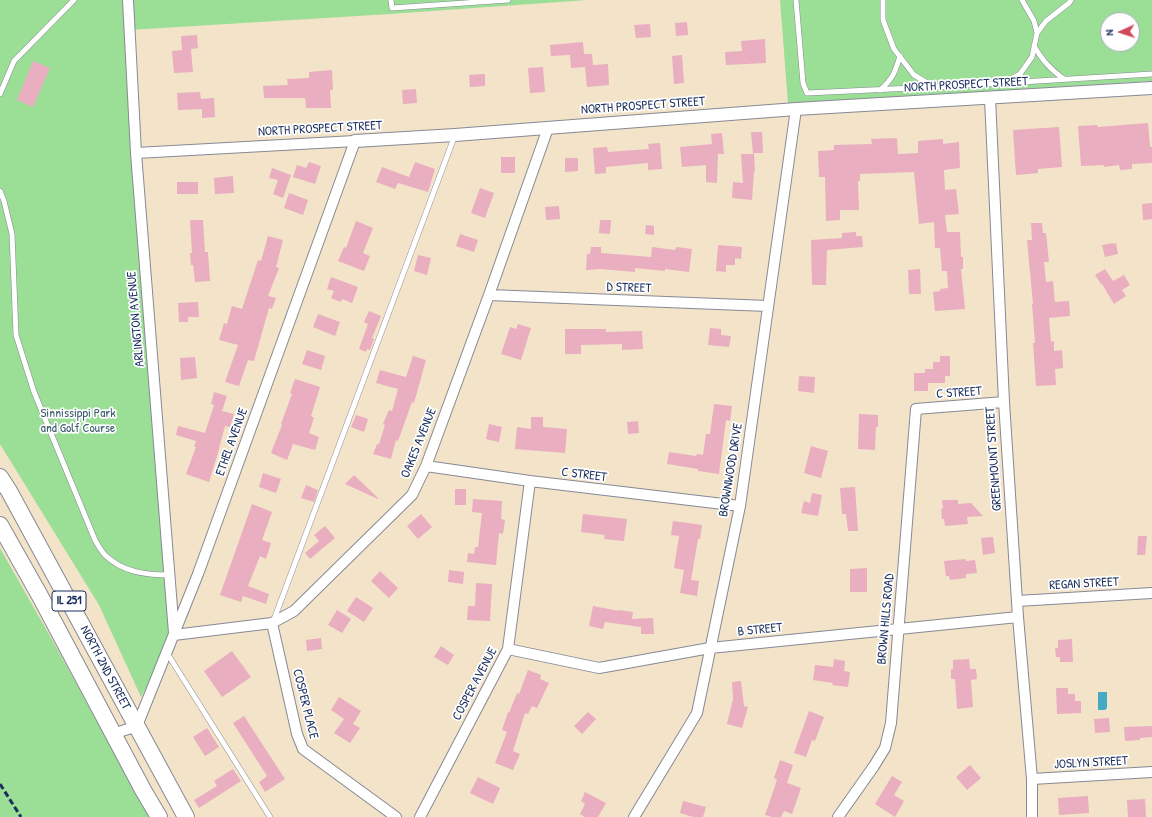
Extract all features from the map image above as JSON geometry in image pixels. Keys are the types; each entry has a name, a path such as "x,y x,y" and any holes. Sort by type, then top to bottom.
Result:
{"main road":[{"name":"NORTH 2ND STREET","path":"0,477 186,817"},
{"name":"NORTH 2ND STREET","path":"0,525 159,817"}],"street":[{"name":"ARLINGTON AVENUE","path":"128,0 136,153 174,636"},
{"name":"NORTH PROSPECT STREET","path":"136,153 455,135 796,109 1152,88"},
{"name":"GREENMOUNT STREET","path":"990,98 1004,402 1018,617 1032,779 1032,817"},
{"name":"BROWNWOOD DRIVE","path":"634,817 697,713 740,506 796,109"},
{"name":"OAKES AVENUE","path":"174,636 272,623 294,611 412,495 426,466 489,295 548,128"},
{"name":"ETHEL AVENUE","path":"137,726 198,574 355,141"},
{"name":"D STREET","path":"489,295 768,306"},
{"name":"C STREET","path":"916,409 1004,402"},
{"name":"BROWN HILLS ROAD","path":"838,817 885,748 891,723 916,409"},
{"name":"C STREET","path":"426,466 530,481 740,506"},
{"name":"COSPER AVENUE","path":"420,817 508,649 530,481"},
{"name":"REGAN STREET","path":"1017,601 1152,593"},
{"name":"B STREET","path":"508,649 599,668 710,648 1018,617"},
{"name":"COSPER PLACE","path":"272,623 297,734 303,749 396,817"},
{"path":"113,734 137,726"},
{"name":"JOSLYN STREET","path":"1032,779 1152,772"}],"lane":[{"path":"0,94 14,61 74,0"},
{"path":"391,0 392,8 449,2 508,0"},
{"path":"796,0 802,83 807,93 1152,74"},
{"path":"883,0 883,20 894,49 914,74 934,87"},
{"path":"1022,0 1034,21 1037,33"},
{"path":"1004,83 1020,74 1032,57 1037,33 1046,21 1071,0"},
{"path":"1034,46 1050,69 1064,79"},
{"path":"880,90 891,80 900,56"},
{"path":"272,623 455,135"},
{"path":"0,191 12,234 16,335 34,392 95,540 104,554 115,564 130,570 150,575 169,575"},
{"path":"167,653 270,817"}],"green space":[{"name":"Sinnissippi Park and Golf Course","path":"0,0 587,0 129,30 174,635 141,697 99,605 0,444"},
{"path":"780,0 1152,0 1152,81 788,103"},
{"path":"0,548 55,645 149,817 0,817"}],"water":[{"path":"1098,692 1107,692 1107,708 1105,710 1098,710"}],"building":[{"path":"687,22 688,35 676,36 675,23"},
{"path":"650,24 651,37 636,38 634,25"},
{"path":"197,35 198,48 191,49 193,72 174,73 172,51 182,50 181,36"},
{"path":"765,39 766,63 726,65 725,52 742,51 741,41"},
{"path":"583,42 584,54 592,54 593,65 608,64 609,85 587,87 585,67 571,68 570,55 551,56 550,45"},
{"path":"682,55 684,83 674,84 672,56"},
{"path":"33,61 50,68 33,107 17,100"},
{"path":"543,67 545,92 530,93 528,68"},
{"path":"332,70 333,90 330,90 331,108 306,108 305,98 264,98 263,86 288,85 287,79 309,78 309,72"},
{"path":"485,74 485,86 470,87 469,75"},
{"path":"416,89 417,103 403,104 402,90"},
{"path":"200,92 201,99 214,98 215,117 202,118 202,109 178,110 177,93"},
{"path":"1148,123 1150,147 1152,147 1152,163 1132,164 1132,169 1120,170 1119,165 1104,167 1104,165 1081,166 1078,126 1097,125 1098,127"},
{"path":"1059,127 1062,167 1038,169 1038,173 1016,175 1013,130"},
{"path":"751,132 762,132 763,153 754,153 755,171 752,200 732,198 733,182 743,183 741,154 753,154"},
{"path":"722,133 724,154 718,154 717,183 706,182 706,165 682,167 680,147 712,144 711,134"},
{"path":"897,138 898,154 918,153 918,141 943,139 943,144 959,142 960,168 944,170 945,190 956,189 959,214 945,215 947,232 960,232 961,257 963,257 963,269 961,269 965,309 935,311 933,292 948,288 947,271 942,271 940,248 935,248 934,222 919,224 914,172 860,174 860,181 858,181 859,210 840,210 840,220 826,221 825,177 819,177 818,151 834,150 834,145 872,144 871,139"},
{"path":"660,143 662,169 648,170 648,163 606,167 606,173 595,174 593,148 607,147 608,152 649,149 648,144"},
{"path":"501,157 515,157 515,173 501,173"},
{"path":"565,158 578,158 578,171 565,172"},
{"path":"309,162 321,166 315,184 293,177 297,165 306,168"},
{"path":"415,162 435,169 428,192 398,183 395,189 376,182 382,167 409,177"},
{"path":"272,168 291,175 283,198 273,194 278,180 269,178"},
{"path":"233,176 234,193 215,194 214,178"},
{"path":"177,182 198,182 198,194 177,194"},
{"path":"480,188 494,193 485,218 471,213"},
{"path":"289,193 308,200 303,215 284,208"},
{"path":"1152,203 1152,219 1143,220 1142,204"},
{"path":"559,206 560,219 546,220 545,207"},
{"path":"190,220 203,220 205,252 208,252 210,281 195,282 190,253 192,253"},
{"path":"600,220 611,220 610,234 599,233"},
{"path":"356,221 373,228 363,253 370,256 364,271 338,261 344,247 346,248"},
{"path":"1031,223 1042,223 1043,233 1046,233 1049,262 1044,262 1046,282 1053,281 1055,302 1069,301 1070,316 1049,318 1051,342 1054,341 1054,351 1062,350 1063,368 1055,369 1056,385 1036,386 1033,343 1035,343 1033,304 1027,240 1032,240"},
{"path":"646,225 654,226 654,235 645,234"},
{"path":"856,232 856,236 862,236 863,247 827,250 826,285 812,285 811,240 842,238 842,233"},
{"path":"460,234 478,240 474,252 456,246"},
{"path":"268,236 283,240 276,267 279,268 268,296 276,298 272,309 269,308 254,361 248,360 239,386 225,382 238,345 219,340 224,323 227,324 232,306 242,309 258,260 261,261"},
{"path":"1116,243 1118,254 1105,257 1102,245"},
{"path":"718,245 742,247 741,259 735,258 735,265 726,265 726,272 716,271"},
{"path":"591,247 601,247 601,253 651,257 652,247 675,250 676,247 692,249 689,272 665,269 665,271 635,268 635,272 600,269 586,270 587,254 590,254"},
{"path":"418,255 431,258 427,275 414,271"},
{"path":"920,269 921,294 909,294 908,270"},
{"path":"1105,269 1113,281 1124,275 1130,285 1122,290 1126,296 1114,304 1095,275"},
{"path":"331,277 358,287 352,303 342,299 341,302 331,298 334,291 327,289"},
{"path":"198,302 199,317 188,317 188,322 179,322 178,303"},
{"path":"369,311 381,316 372,338 374,339 370,350 367,349 366,352 359,349 368,324 364,322"},
{"path":"318,314 340,322 335,336 313,327"},
{"path":"518,324 531,328 521,360 501,354 510,327 516,329"},
{"path":"710,328 721,329 721,335 731,336 729,347 708,345"},
{"path":"565,329 606,329 606,332 642,331 643,349 622,350 622,344 581,345 581,354 565,354"},
{"path":"307,350 325,356 321,370 302,364"},
{"path":"413,356 426,360 414,403 412,402 398,441 396,440 391,459 373,454 377,444 379,444 385,425 383,424 389,410 392,411 398,389 376,383 380,370 406,377"},
{"path":"940,356 950,356 950,376 945,376 945,383 928,383 928,391 914,391 914,373 925,373 925,369 933,369 933,362 940,362"},
{"path":"195,357 197,378 181,380 180,358"},
{"path":"799,376 815,377 814,393 798,391"},
{"path":"295,379 320,387 311,416 314,418 309,433 319,437 315,450 293,444 287,460 271,453 282,425 281,424 292,394 290,393"},
{"path":"214,392 227,396 222,411 234,414 230,427 225,426 209,482 186,474 196,447 194,447 196,441 176,435 178,426 205,433 214,405 211,404"},
{"path":"714,404 732,406 730,421 726,420 719,474 667,464 669,452 696,456 697,454 703,455 706,434 710,434"},
{"path":"859,414 878,415 875,450 858,449"},
{"path":"356,415 368,419 364,432 351,427"},
{"path":"531,417 543,417 543,427 567,429 565,453 515,449 517,427 531,429"},
{"path":"638,421 639,433 628,434 627,422"},
{"path":"489,424 502,427 499,442 486,439"},
{"path":"811,446 828,451 821,478 804,473"},
{"path":"263,473 281,479 276,493 259,487"},
{"path":"354,475 378,498 378,499 345,484"},
{"path":"306,485 318,490 314,502 301,498"},
{"path":"855,487 858,531 848,531 846,514 842,514 840,488"},
{"path":"455,489 466,489 466,505 455,505"},
{"path":"812,493 822,495 818,516 801,513 804,501 810,503"},
{"path":"473,499 502,501 501,519 505,520 503,534 499,533 496,565 467,562 468,553 474,554 475,547 478,547 482,513 472,512"},
{"path":"942,500 958,500 958,504 971,503 983,516 967,517 968,524 945,526 944,519 942,519"},
{"path":"252,504 272,512 262,540 271,543 266,559 260,556 248,586 269,594 266,604 243,596 241,602 220,595"},
{"path":"421,514 432,527 418,539 407,526"},
{"path":"583,514 627,519 624,541 604,539 605,535 581,532"},
{"path":"673,521 702,525 691,580 699,581 697,596 680,593 684,570 674,568 679,536 671,535"},
{"path":"325,526 335,538 310,559 305,553 319,541 314,535"},
{"path":"1138,536 1147,536 1145,555 1137,555"},
{"path":"993,537 995,553 983,555 981,538"},
{"path":"966,559 966,561 975,560 977,573 966,574 966,578 950,580 949,576 946,576 944,561"},
{"path":"867,568 867,592 850,592 850,569"},
{"path":"449,570 464,572 463,584 448,582"},
{"path":"380,571 398,588 389,598 371,581"},
{"path":"476,583 492,584 490,621 467,620 468,606 475,606"},
{"path":"356,597 373,608 364,622 347,611"},
{"path":"593,606 633,612 632,619 653,618 654,634 641,634 641,627 605,622 603,629 589,626"},
{"path":"337,610 351,619 342,633 328,625"},
{"path":"321,638 322,649 307,651 306,640"},
{"path":"1072,639 1073,662 1060,662 1060,657 1056,657 1055,648 1058,648 1058,640"},
{"path":"441,646 454,655 448,665 434,657"},
{"path":"232,651 251,677 222,697 204,671"},
{"path":"834,659 845,661 844,671 850,672 848,687 813,680 815,665 833,667"},
{"path":"969,659 970,669 976,669 977,679 971,680 973,707 957,709 955,679 951,679 953,660"},
{"path":"528,670 541,675 540,679 549,683 537,708 532,706 528,714 525,713 513,751 520,754 513,770 495,763 507,732 502,730 508,712 509,713 517,693 519,694"},
{"path":"741,681 744,706 748,707 742,728 727,724 733,699 732,682"},
{"path":"1056,688 1068,688 1068,694 1075,694 1075,701 1081,701 1081,713 1057,714"},
{"path":"339,697 361,711 353,724 360,728 350,743 334,733 344,719 331,710"},
{"path":"809,711 824,717 815,741 812,740 806,757 794,753"},
{"path":"588,712 596,719 582,734 574,726"},
{"path":"244,716 285,779 265,792 259,782 267,776 233,723"},
{"path":"1109,718 1110,732 1095,733 1094,719"},
{"path":"1152,726 1152,737 1140,738 1140,740 1125,741 1124,727"},
{"path":"207,728 219,747 205,756 193,737"},
{"path":"780,760 793,765 787,783 801,788 792,814 784,811 781,817 772,817 765,815 777,780 774,778"},
{"path":"970,765 981,778 967,790 956,777"},
{"path":"233,769 241,781 199,808 194,800 217,786 214,781"},
{"path":"892,776 902,782 894,795 904,801 895,817 875,804"},
{"path":"478,777 500,788 493,804 470,793"},
{"path":"585,792 606,803 598,817 585,817 580,814 585,804 581,801"},
{"path":"1088,796 1089,813 1059,815 1058,798"},
{"path":"1145,799 1146,817 1128,817 1127,800"},
{"path":"683,801 706,807 703,817 693,817 680,813"}],"railway":[{"path":"0,784 21,817"}]}
